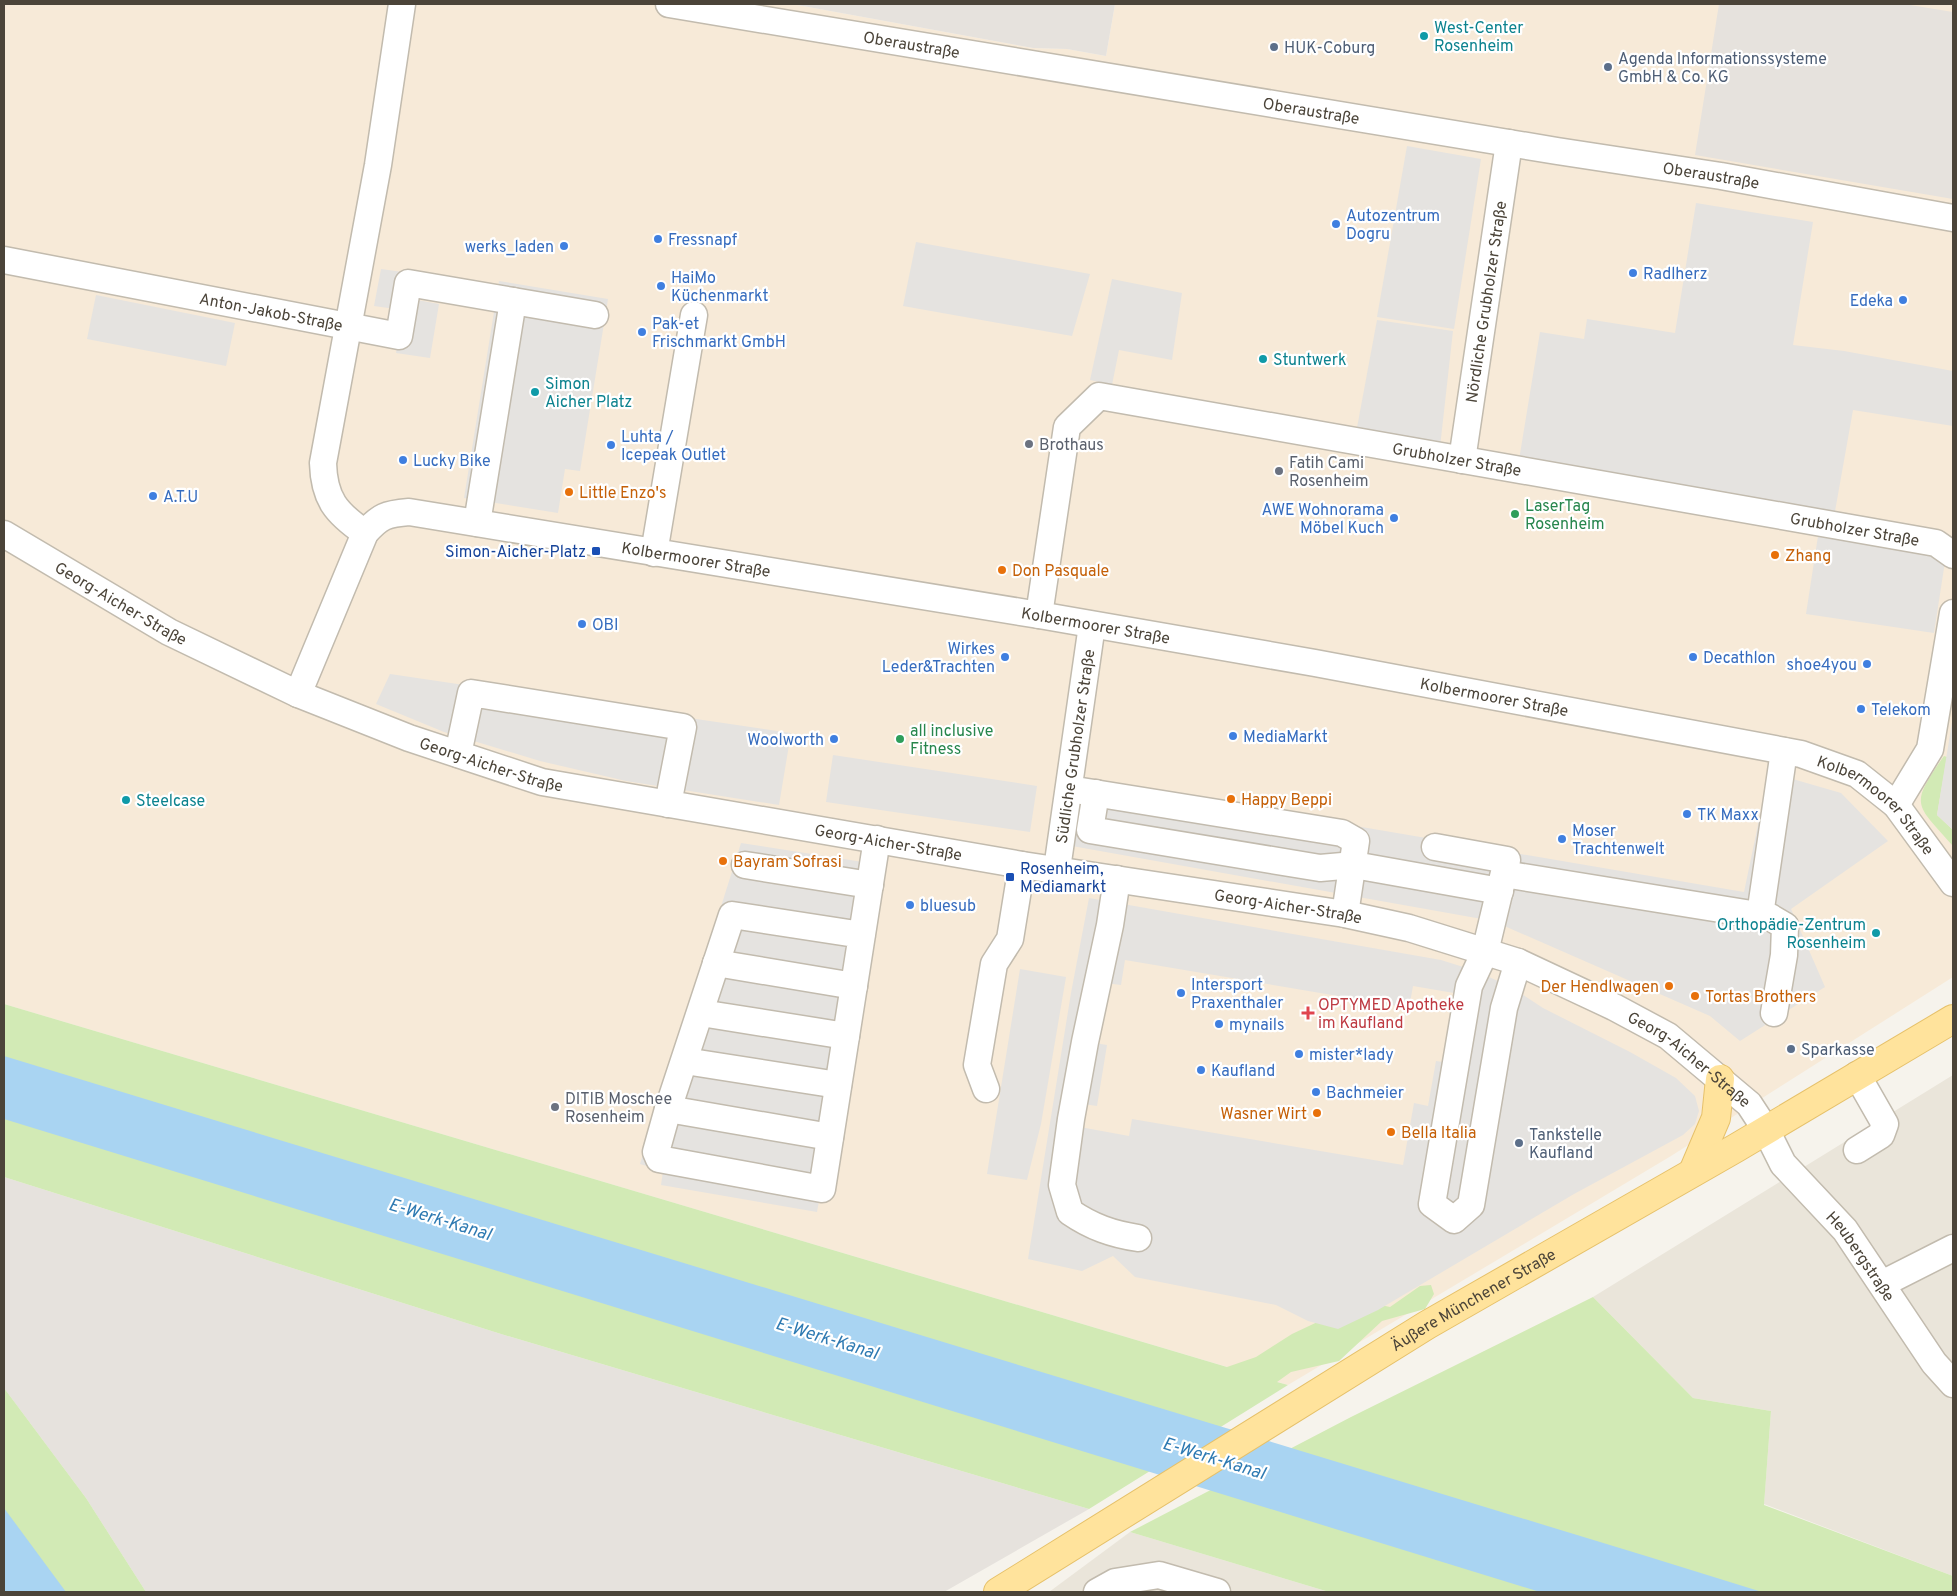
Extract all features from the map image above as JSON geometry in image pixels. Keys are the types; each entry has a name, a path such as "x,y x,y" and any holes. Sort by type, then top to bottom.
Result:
{"main road":[{"name":"Äußere Münchener Straße","path":"998,1592 1509,1277 1766,1130 1953,1019"},
{"path":"1692,1172 1716,1118 1720,1079"}],"street":[{"path":"402,4 378,165 347,327 399,336 408,283 595,315"},
{"name":"Oberaustraße","path":"669,4 1509,143 1721,176 1953,218"},
{"name":"Nördliche Grubholzer Straße","path":"1462,460 1509,143"},
{"name":"Anton-Jakob-Straße","path":"4,260 347,327 323,462 323,484 332,504 345,519 365,533"},
{"path":"477,523 513,301"},
{"path":"654,553 694,315"},
{"name":"Grubholzer Straße","path":"1039,615 1067,427 1099,396 1936,543 1953,555"},
{"name":"Kolbermoorer Straße","path":"298,694 365,533 376,521 387,514 409,512 1039,615 1315,663 1801,754 1858,774 1896,805 1953,883"},
{"name":"Georg-Aicher-Straße","path":"4,534 168,632 298,694 409,738 542,782 877,838 1022,865 1345,914 1409,928 1518,962 1614,1007 1668,1036 1749,1104 1766,1130"},
{"path":"1896,805 1930,749 1953,613"},
{"name":"Südliche Grubholzer Straße","path":"1057,869 1092,625"},
{"path":"458,754 471,693 683,727 668,804"},
{"path":"1760,915 1784,751"},
{"path":"1069,790 1342,833 1356,841 1354,865 1345,914"},
{"path":"1096,793 1090,830 1320,868 1354,865 1770,917 1785,926 1784,954 1774,1013"},
{"path":"862,934 732,915 668,1109 656,1152 659,1159 822,1189 870,885 877,838"},
{"path":"1435,848 1507,860 1485,952 1469,986 1432,1204 1454,1220 1472,1205 1504,1008 1518,962"},
{"path":"745,865 870,885"},
{"path":"986,1089 977,1065 994,964 1010,939 1022,865"},
{"path":"1117,878 1110,925 1085,1042 1062,1185 1070,1212 1088,1224 1112,1234 1138,1238"},
{"path":"716,963 854,986"},
{"path":"701,1013 846,1036"},
{"path":"685,1061 838,1085"},
{"path":"1857,1075 1885,1124 1881,1135 1857,1150"},
{"path":"668,1109 830,1137"},
{"name":"Heubergstraße","path":"1766,1130 1783,1164 1844,1230 1934,1363 1953,1384"},
{"path":"1882,1284 1953,1248"},
{"path":"1097,1592 1115,1582 1160,1575 1217,1592"}],"shaded area":[{"path":"4,4 792,4 1033,48 1067,49 1106,56 1115,4 1953,4 1953,977 1671,1156 1288,1385 4,1004"},
{"path":"792,4 1115,4 1106,56 1067,49 1033,48"},
{"path":"1719,4 1904,4 1953,12 1953,199 1695,155"},
{"path":"1407,146 1481,159 1454,329 1377,317"},
{"path":"1696,203 1813,222 1793,345 1844,351 1953,371 1953,426 1853,410 1834,517 1519,460 1540,332 1584,339 1587,319 1675,333"},
{"path":"916,242 1090,274 1072,336 903,306"},
{"path":"381,269 410,273 406,298 439,304 430,358 396,353 403,310 374,306"},
{"path":"1112,279 1182,293 1172,360 1119,350 1112,385 1090,380"},
{"name":"Simon Aicher Platz","path":"499,281 608,299 580,471 565,469 558,513 464,498"},
{"path":"96,295 235,323 226,366 87,339"},
{"path":"1377,320 1453,331 1440,447 1356,433"},
{"path":"1818,536 1946,555 1934,633 1806,614"},
{"path":"390,674 791,733 779,805 626,781 540,761 444,732 376,704"},
{"path":"1953,716 1953,830 1937,815"},
{"path":"833,755 1037,786 1030,832 826,802"},
{"path":"1769,772 1841,793 1888,841 1791,909 1825,987 1740,1041 1710,1016 1493,921 1072,846 1080,791 1344,824 1744,892"},
{"path":"741,843 882,865 817,1212 661,1185 663,1171 640,1164"},
{"path":"1089,898 1441,960 1476,971 1511,987 1543,1008 1630,1052 1676,1078 1695,1096 1699,1111 1695,1124 1683,1135 1574,1194 1378,1310 1338,1329 1308,1321 1276,1305 1135,1277 1113,1256 1082,1271 1028,1259 1071,993","holes":["1125,960 1409,1008 1413,986 1454,993 1443,1062 1436,1061 1428,1106 1414,1103 1403,1165 1132,1119 1129,1136 1080,1127 1083,1104 1097,1106 1107,1045 1095,1043 1105,983 1121,985"]},
{"path":"1020,969 1066,977 1041,1124 1027,1180 987,1174"},
{"path":"1953,1075 1953,1576 1764,1504 1771,1411 1693,1398 1593,1297"},
{"path":"4,1177 501,1334 1089,1509 944,1592 146,1592 86,1498 4,1388"},
{"path":"1130,1532 1329,1592 1049,1592"}],"green space":[{"path":"1944,756 1947,757 1937,815 1953,830 1953,846 1924,812 1921,804 1921,795 1925,785"},
{"path":"4,1004 1227,1367 1256,1357 1292,1334 1362,1301 1390,1307 1420,1286 1431,1285 1434,1294 1425,1309 1382,1321 1339,1361 1291,1372 1277,1382 1288,1385 1089,1509 501,1334 4,1177"},
{"path":"1593,1297 1693,1398 1771,1411 1764,1505 1953,1576 1953,1592 1329,1592 1130,1532 1351,1417"},
{"path":"4,1388 86,1498 146,1592 4,1592"}],"water":[{"name":"E-Werk-Kanal","path":"4,1056 1762,1592 1540,1592 4,1119"},
{"path":"4,1508 66,1592 4,1592"}],"place":[{"name":"West-Center Rosenheim","path":"1424,36"},
{"name":"HUK-Coburg","path":"1274,47"},
{"name":"Agenda Informationssysteme GmbH & Co. KG","path":"1608,67"},
{"name":"Autozentrum Dogru","path":"1336,224"},
{"name":"Fressnapf","path":"658,239"},
{"name":"werks_laden","path":"564,246"},
{"name":"Radlherz","path":"1633,273"},
{"name":"HaiMo Küchenmarkt","path":"661,286"},
{"name":"Edeka","path":"1903,300"},
{"name":"Pak-et Frischmarkt GmbH","path":"642,332"},
{"name":"Stuntwerk","path":"1263,359"},
{"name":"Simon Aicher Platz","path":"535,392"},
{"name":"Brothaus","path":"1029,444"},
{"name":"Luhta / Icepeak Outlet","path":"611,445"},
{"name":"Lucky Bike","path":"403,460"},
{"name":"Fatih Cami Rosenheim","path":"1279,471"},
{"name":"Little Enzo's","path":"569,492"},
{"name":"A.T.U","path":"153,496"},
{"name":"LaserTag Rosenheim","path":"1515,514"},
{"name":"AWE Wohnorama Möbel Kuch","path":"1394,518"},
{"name":"Simon-Aicher-Platz","path":"596,551"},
{"name":"Zhang","path":"1775,555"},
{"name":"Don Pasquale","path":"1002,570"},
{"name":"OBI","path":"582,624"},
{"name":"Wirkes Leder&Trachten","path":"1005,657"},
{"name":"Decathlon","path":"1693,657"},
{"name":"shoe4you","path":"1867,664"},
{"name":"Telekom","path":"1861,709"},
{"name":"MediaMarkt","path":"1233,736"},
{"name":"Woolworth","path":"834,739"},
{"name":"all inclusive Fitness","path":"900,739"},
{"name":"Happy Beppi","path":"1231,799"},
{"name":"Steelcase","path":"126,800"},
{"name":"TK Maxx","path":"1687,814"},
{"name":"Moser Trachtenwelt","path":"1562,839"},
{"name":"Bayram Sofrasi","path":"723,861"},
{"name":"Rosenheim, Mediamarkt","path":"1010,877"},
{"name":"bluesub","path":"910,905"},
{"name":"Orthopädie-Zentrum Rosenheim","path":"1876,933"},
{"name":"Der Hendlwagen","path":"1669,986"},
{"name":"Intersport Praxenthaler","path":"1181,993"},
{"name":"Tortas Brothers","path":"1695,996"},
{"name":"OPTYMED Apotheke im Kaufland","path":"1308,1013"},
{"name":"mynails","path":"1219,1024"},
{"name":"Sparkasse","path":"1791,1049"},
{"name":"mister*lady","path":"1299,1054"},
{"name":"Kaufland","path":"1201,1070"},
{"name":"Bachmeier","path":"1316,1092"},
{"name":"DITIB Moschee Rosenheim","path":"555,1107"},
{"name":"Wasner Wirt","path":"1317,1113"},
{"name":"Bella Italia","path":"1391,1132"},
{"name":"Tankstelle Kaufland","path":"1519,1143"}]}
